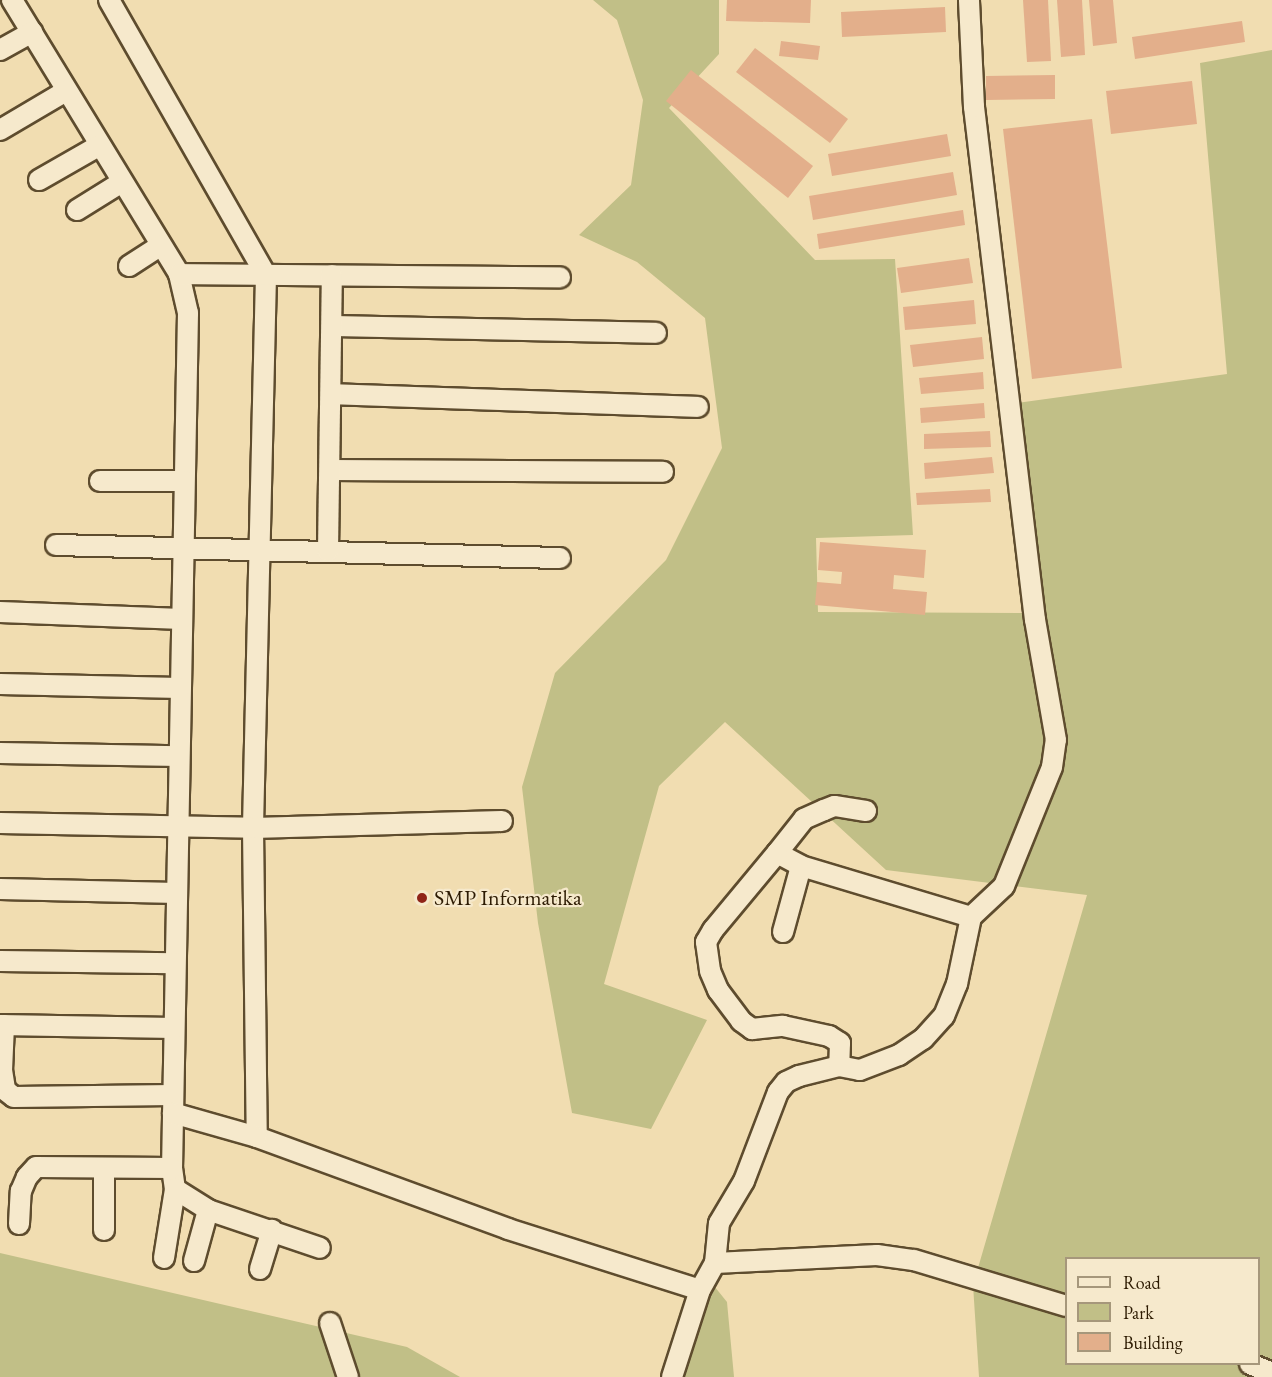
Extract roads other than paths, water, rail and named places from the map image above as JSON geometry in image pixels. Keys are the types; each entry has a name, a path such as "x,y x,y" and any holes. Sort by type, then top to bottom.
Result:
{"street":[{"path":"12,0 179,274 188,313 174,1028 172,1168 175,1189 164,1258"},
{"path":"109,0 266,275 253,828 258,1137"},
{"path":"672,1377 700,1290 714,1263 719,1223 744,1181 778,1092 786,1082 799,1076 839,1066 860,1070 899,1055 923,1039 944,1016 957,984 971,917 1004,886 1052,767 1056,740 1035,620 974,107 969,0"},
{"path":"0,50 32,32"},
{"path":"0,130 66,91"},
{"path":"39,180 100,145"},
{"path":"77,210 123,182"},
{"path":"129,266 161,245"},
{"path":"179,274 560,277"},
{"path":"328,551 332,275"},
{"path":"332,326 656,333"},
{"path":"331,394 698,407"},
{"path":"330,470 663,472"},
{"path":"100,481 184,482"},
{"path":"56,545 560,558"},
{"path":"0,612 182,619"},
{"path":"0,684 180,688"},
{"path":"0,753 179,756"},
{"path":"839,1066 840,1043 829,1036 783,1026 752,1029 741,1022 718,990 710,971 706,942 712,930 804,819 834,806 866,811"},
{"path":"0,823 178,824 253,828 502,821"},
{"path":"777,853 801,866 971,917"},
{"path":"783,932 801,866"},
{"path":"0,889 177,893"},
{"path":"0,961 175,963"},
{"path":"174,1028 2,1025 2,1070 5,1090 14,1097 173,1104 508,1228 700,1290"},
{"path":"19,1224 21,1191 27,1177 36,1167 172,1168"},
{"path":"104,1168 104,1230"},
{"path":"175,1189 208,1210 320,1248"},
{"path":"194,1262 208,1210"},
{"path":"260,1269 272,1230"},
{"path":"714,1263 877,1255 914,1260 1065,1306"},
{"path":"330,1323 348,1377"},
{"path":"1252,1365 1272,1373"}],"place":[{"name":"SMP Informatika","path":"422,898"}]}
